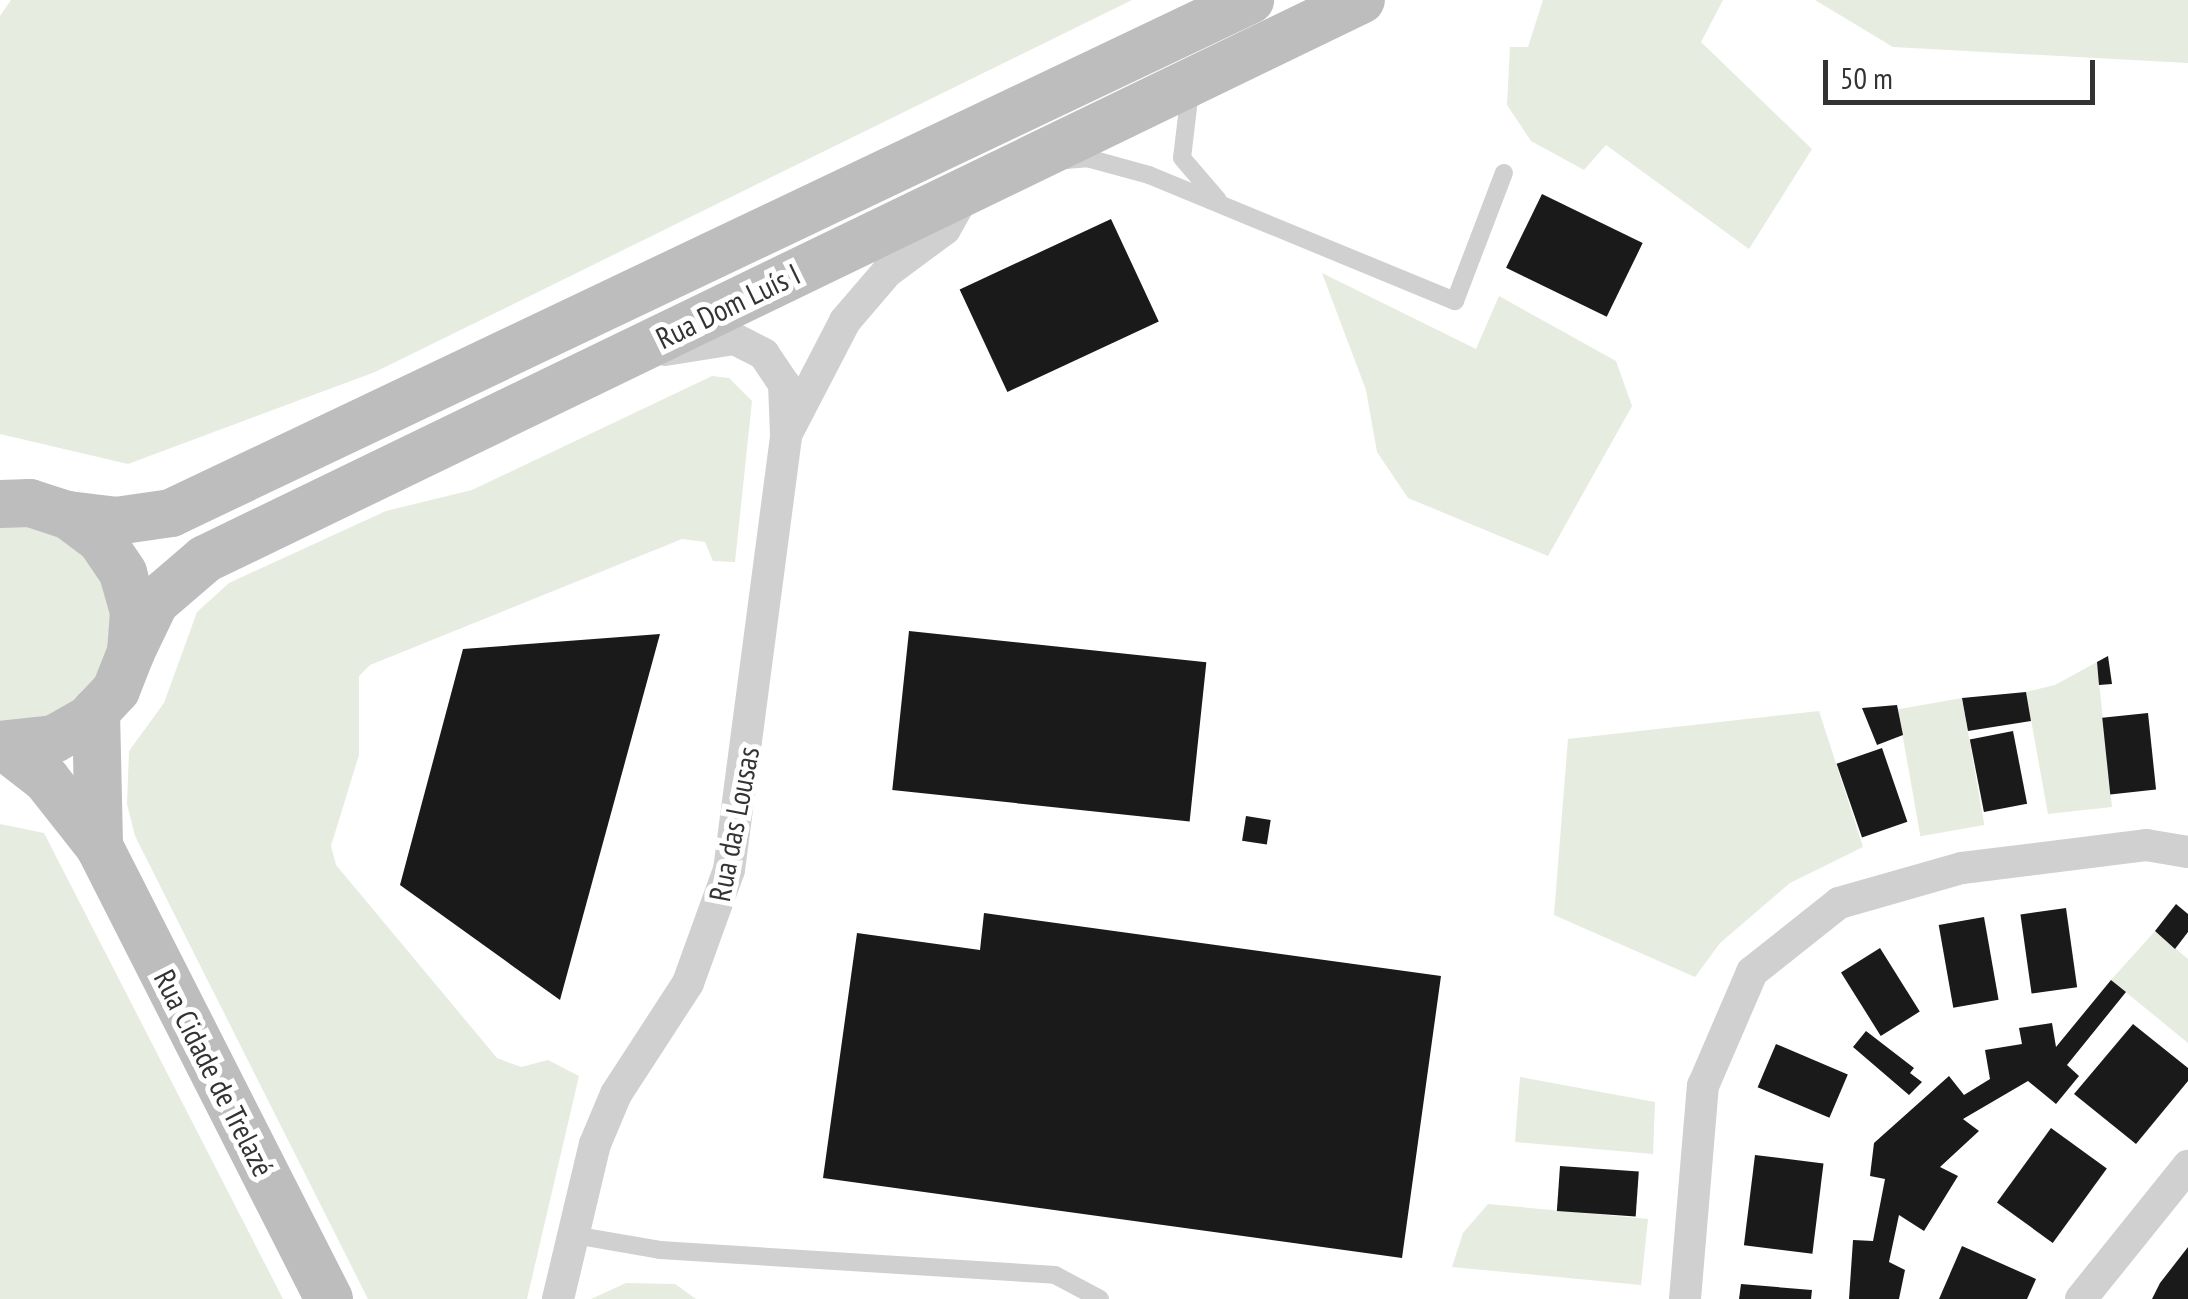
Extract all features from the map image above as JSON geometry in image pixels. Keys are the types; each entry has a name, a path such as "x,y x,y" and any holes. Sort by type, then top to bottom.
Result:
{"main road":[{"name":"Rua Dom Luís I","path":"5,502 116,521 171,514 1250,0"},
{"name":"Rua Dom Luís I","path":"96,711 116,690 155,602 205,559 1361,0"},
{"path":"68,515 101,540 124,573 134,612 131,652"},
{"path":"1,745 54,739 96,711"},
{"name":"Rua Cidade de Trelazé","path":"96,711 99,846"},
{"name":"Rua Cidade de Trelazé","path":"1,745 46,779 99,846 329,1299"}],"street":[{"name":"Rua das Lousas","path":"786,435 845,321 887,272 945,228 968,190"},
{"name":"Rua das Lousas","path":"558,1299 595,1144 616,1094 688,983 718,912 753,718 786,435 784,384 764,354 734,339 616,360"},
{"path":"1685,1299 1704,1086 1752,972 1839,903 1962,868 2146,844 2188,852"},
{"path":"2081,1299 2188,1166"}],"lane":[{"path":"1196,80 1184,101 1182,158 1222,204"},
{"path":"1018,166 1087,158 1222,204 1456,301 1504,172"},
{"path":"570,1249 660,1250 1056,1275 1100,1299"}],"shaded area":[{"path":"11,0 1132,0 375,372 128,464 0,434 0,16"},
{"path":"1543,0 1723,0 1701,42 1812,149 1749,249 1606,145 1584,170 1531,141 1507,105 1510,47 1528,47"},
{"path":"1815,0 2188,0 2188,63 1893,47"},
{"path":"1322,273 1476,349 1499,296 1616,361 1632,406 1548,556 1408,498 1377,452 1366,390"},
{"path":"712,376 729,378 752,401 735,562 713,561 705,542 682,539 370,665 359,676 359,755 331,846 336,865 497,1058 521,1067 548,1060 579,1076 527,1299 368,1299 135,836 127,804 129,751 164,703 197,612 229,583 386,511 472,490"},
{"path":"14,519 77,542 114,600 106,669 57,718 0,726 0,521"},
{"path":"2097,662 2112,807 2048,814 2026,692 2055,685"},
{"path":"1962,698 1984,825 1920,836 1898,709"},
{"path":"1819,711 1863,847 1790,883 1720,943 1695,977 1554,915 1568,739"},
{"path":"0,824 44,833 283,1299 0,1299"},
{"path":"2155,931 2188,959 2188,1043 2111,980"},
{"path":"1520,1077 1655,1102 1653,1154 1515,1142"},
{"path":"1488,1204 1648,1219 1641,1285 1452,1267 1463,1233"},
{"path":"626,1283 675,1284 696,1299 591,1299"}],"building":[{"path":"1542,194 1643,243 1607,317 1506,268"},
{"path":"1111,219 1159,321 1007,392 960,290"},
{"path":"909,631 1206,662 1190,821 892,790"},
{"path":"660,634 560,1000 400,885 463,649"},
{"path":"2108,656 2112,684 2099,685 2097,662"},
{"path":"2026,692 2031,721 1968,731 1962,698"},
{"path":"1897,705 1903,735 1877,745 1862,708"},
{"path":"2148,713 2156,790 2110,794 2102,718"},
{"path":"2013,731 2027,804 1984,812 1970,739"},
{"path":"1882,748 1907,822 1862,837 1837,764"},
{"path":"1246,816 1271,820 1267,845 1242,841"},
{"path":"2176,904 2188,914 2188,932 2175,949 2155,931"},
{"path":"2066,908 2077,987 2032,994 2020,914"},
{"path":"984,913 1441,976 1402,1258 823,1178 857,933 980,950"},
{"path":"1984,917 1999,1000 1953,1008 1939,925"},
{"path":"1880,948 1920,1012 1881,1036 1841,972"},
{"path":"2111,980 2126,992 2067,1065 2079,1076 2056,1104 2028,1081 1963,1119 1979,1131 1940,1167 1958,1176 1924,1231 1899,1215 1889,1262 1905,1270 1899,1299 1849,1299 1853,1240 1873,1241 1885,1179 1870,1176 1874,1143 1949,1076 1964,1095 1990,1079 1985,1050 2022,1044 2019,1028 2052,1023 2056,1047"},
{"path":"2133,1024 2188,1068 2188,1081 2136,1144 2074,1094"},
{"path":"1866,1031 1914,1068 1910,1073 1922,1082 1909,1095 1853,1047"},
{"path":"1776,1044 1848,1074 1829,1118 1758,1087"},
{"path":"2051,1128 2107,1169 2053,1243 1997,1202"},
{"path":"1755,1155 1823,1163 1812,1254 1744,1245"},
{"path":"1560,1166 1639,1172 1636,1216 1557,1211"},
{"path":"1962,1246 2036,1279 2027,1299 1939,1299"},
{"path":"2188,1247 2188,1299 2152,1299 2160,1283"},
{"path":"1741,1284 1812,1290 1811,1299 1739,1299"}]}
